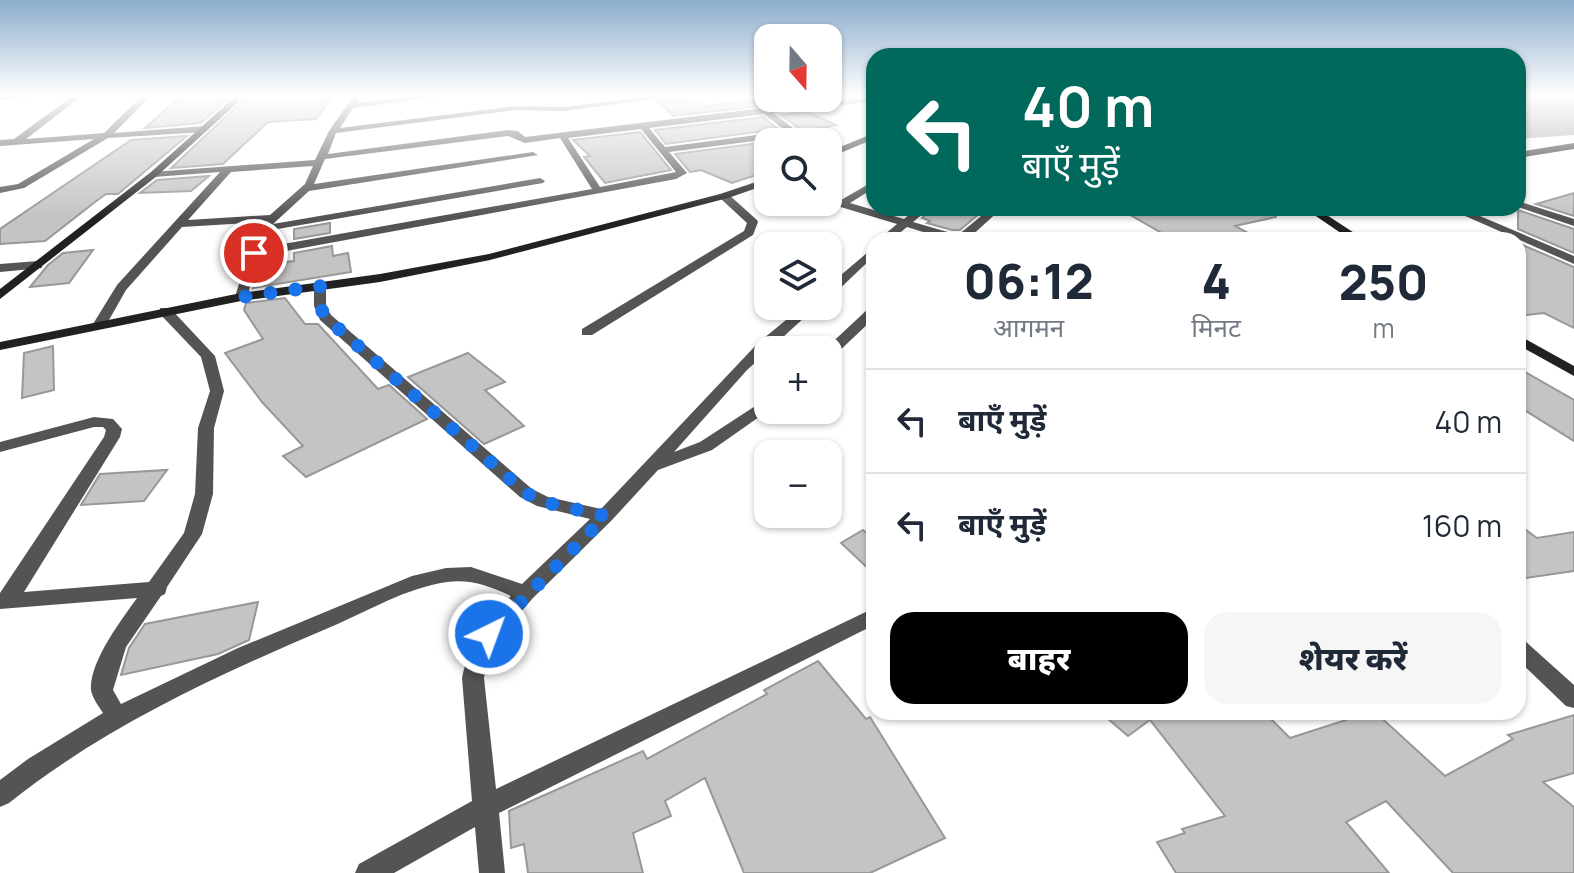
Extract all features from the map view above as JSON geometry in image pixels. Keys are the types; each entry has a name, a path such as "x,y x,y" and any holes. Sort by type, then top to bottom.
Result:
{"main road":[{"path":"0,295 154,174 197,136"},
{"path":"842,150 866,139"},
{"path":"1526,154 1574,146"},
{"path":"0,346 241,297 490,257 754,186"},
{"path":"1322,216 1346,232"},
{"path":"1526,344 1574,372"}],"street":[{"path":"0,150 25,136"},
{"path":"0,190 21,186 106,136"},
{"path":"0,143 110,136"},
{"path":"241,297 261,229 307,188 331,136"},
{"path":"154,174 320,160 489,136"},
{"path":"518,136 522,140 556,136"},
{"path":"562,136 598,191"},
{"path":"254,253 679,175 682,170 651,136"},
{"path":"664,150 754,138"},
{"path":"307,188 533,155"},
{"path":"100,324 121,288 228,169"},
{"path":"261,229 540,181"},
{"path":"842,204 866,189"},
{"path":"587,332 749,233 753,222 724,196"},
{"path":"842,204 866,212"},
{"path":"1526,207 1574,223"},
{"path":"877,216 930,232"},
{"path":"892,232 913,216"},
{"path":"969,232 988,216"},
{"path":"1471,216 1508,232"},
{"path":"178,224 272,218"},
{"path":"1526,240 1574,260"},
{"path":"842,280 866,257"},
{"path":"0,268 38,265"},
{"path":"320,286 320,306 325,317 526,493 551,504 606,516"},
{"path":"117,718 102,691 105,676 116,644 158,589 193,534 204,494 206,428 217,391 208,356 165,311"},
{"path":"842,341 866,318"},
{"path":"492,873 473,678 477,658 489,634 525,594 606,516 771,336 792,320"},
{"path":"653,466 706,446 754,413"},
{"path":"0,447 94,422 107,422 114,429 112,437 4,601"},
{"path":"0,795 117,718 212,668 398,589 462,574 485,576 525,594"},
{"path":"4,601 158,589"},
{"path":"368,873 487,806 866,620"},
{"path":"1526,654 1574,699"}],"shaded area":[{"path":"1526,136 1564,136 1526,138"}],"building":[{"path":"187,136 118,194 106,194 45,241 0,244 0,229 131,140"},
{"path":"205,136 253,136 223,164 171,168"},
{"path":"643,136 671,170 605,183 584,157 590,156 573,140"},
{"path":"660,136 728,136 666,144"},
{"path":"754,144 754,176 732,183 701,170 690,172 675,154"},
{"path":"209,176 191,191 140,193 157,180"},
{"path":"1574,193 1574,216 1536,204"},
{"path":"1526,213 1574,229 1574,253 1526,232 1518,229 1518,216 1526,216"},
{"path":"977,216 960,230 927,223 930,221 922,218"},
{"path":"1132,216 1276,216 1235,226 1246,232 1160,232"},
{"path":"330,223 330,233 294,239 294,229"},
{"path":"332,246 333,256 348,253 351,272 253,288 260,265 294,261 294,253"},
{"path":"1526,246 1574,267 1574,328 1544,313 1526,315"},
{"path":"93,250 69,283 30,287 48,265 63,253"},
{"path":"285,298 305,324 318,324 378,389 389,385 427,419 306,477 283,456 303,446 262,402 225,353 263,339 244,310 246,303"},
{"path":"53,346 54,390 22,398 24,353"},
{"path":"468,353 505,382 485,390 524,426 484,444 408,377"},
{"path":"1526,373 1574,400 1574,441 1526,411"},
{"path":"167,470 144,501 81,505 100,474"},
{"path":"863,530 866,533 866,566 841,543"},
{"path":"1526,530 1537,538 1574,532 1574,571 1526,578"},
{"path":"258,602 249,640 218,654 121,675 129,648 145,624"},
{"path":"818,661 866,720 872,720 945,838 870,873 744,873 705,778 665,801 671,816 633,833 643,873 528,873 524,844 511,848 509,811 643,751 647,759 767,694 764,690"},
{"path":"1574,715 1574,773 1543,782 1574,807 1574,873 1453,873 1386,801 1346,822 1389,873 1176,873 1157,842 1185,833 1182,829 1225,816 1150,720 1272,720 1290,738 1346,720 1384,720 1445,776 1513,739 1508,735"},
{"path":"1109,720 1150,720 1128,736"}],"route":[{"path":"254,253 241,297 320,286 320,306 325,317 526,493 543,502 606,516 506,613 489,634"}]}
